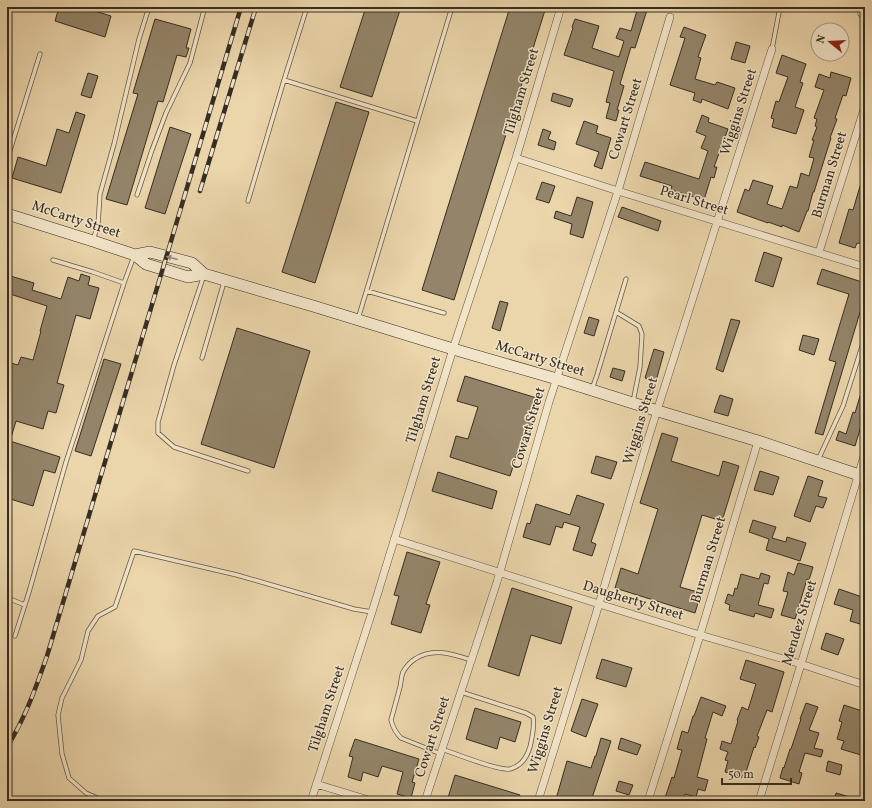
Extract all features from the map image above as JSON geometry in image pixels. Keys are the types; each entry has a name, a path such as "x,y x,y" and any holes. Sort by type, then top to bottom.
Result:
{"main road":[{"name":"McCarty Street","path":"7,214 135,255 150,252 192,264 204,274 557,379 758,441 862,476"}],"street":[{"name":"Tilgham Street","path":"311,801 372,612 453,349 516,158 561,7"},
{"name":"Cowart Street","path":"425,801 500,572 549,402 618,191 670,17"},
{"name":"Wiggins Street","path":"538,801 658,411 772,49"},
{"name":"Burman Street","path":"820,252 865,106"},
{"name":"Pearl Street","path":"516,158 717,222 865,266"},
{"name":"Burman Street","path":"648,801 700,635 758,441"},
{"name":"Mendez Street","path":"758,801 862,476 865,453"},
{"name":"Daugherty Street","path":"394,539 599,604 801,664 865,685"},
{"path":"316,784 372,801"}],"lane":[{"path":"93,241 98,224 100,194 149,7"},
{"path":"137,195 166,113 190,63 204,10 193,7"},
{"path":"248,202 307,7"},
{"path":"358,320 452,7"},
{"path":"772,49 780,7"},
{"path":"860,7 860,14 865,20"},
{"path":"7,160 40,54"},
{"path":"284,80 417,121"},
{"path":"15,636 66,462 124,283 135,255"},
{"path":"53,260 124,283"},
{"path":"204,274 174,365 158,422 158,433 174,447 248,471"},
{"path":"592,390 626,279"},
{"path":"202,358 225,280"},
{"path":"367,291 444,313"},
{"path":"616,312 639,326 642,334 640,367 632,403"},
{"path":"817,461 843,406 865,337"},
{"path":"104,801 86,794 69,778 62,754 58,715 62,698 81,660 88,631 98,616 115,607 134,551 237,574 354,609 372,612"},
{"path":"7,598 25,605"},
{"path":"461,692 526,713 533,717 534,725 528,753 524,761 509,769 500,768 442,752 401,738 396,733 391,720 403,672 409,664 416,658 433,652 443,652 472,660"}],"building":[{"path":"59,7 82,7 111,16 105,37 55,21"},
{"path":"366,7 401,7 372,97 340,87"},
{"path":"510,7 546,7 454,300 422,290"},
{"path":"638,7 648,7 635,48 631,47 620,84 624,86 617,110 619,110 616,121 606,118 610,103 606,102 614,71 564,55 575,19 599,26 592,48 619,57 624,41 616,38 620,28 631,31"},
{"path":"155,19 191,29 186,48 189,48 186,57 177,55 163,102 158,101 127,205 106,199 138,94 133,93"},
{"path":"684,27 706,35 698,57 701,58 695,79 715,85 717,82 735,88 728,109 702,99 701,103 693,100 695,93 670,85 685,38 680,37"},
{"path":"736,42 750,46 745,63 731,59"},
{"path":"782,55 806,64 800,82 803,83 795,107 804,110 796,134 772,127 774,119 771,118 776,101 779,102 788,77 776,73"},
{"path":"831,72 851,78 846,96 843,95 835,118 837,119 808,211 799,232 782,225 782,227 737,212 745,189 749,191 753,180 773,186 767,204 782,209 790,186 797,188 801,173 809,176 814,158 809,157 814,140 812,140 817,127 815,126 817,119 814,118 824,90 815,87 819,74 830,78"},
{"path":"88,73 98,76 91,98 81,95"},
{"path":"553,93 573,99 570,107 551,101"},
{"path":"336,102 369,112 315,283 282,272"},
{"path":"76,112 85,115 61,193 12,178 18,157 46,166 57,129 69,133"},
{"path":"702,115 709,118 708,122 728,129 714,167 717,167 714,178 711,177 704,200 671,190 672,186 640,176 645,162 699,179 708,151 701,148 706,136 696,132"},
{"path":"584,121 598,126 596,133 611,138 602,169 594,166 599,152 576,144"},
{"path":"170,127 191,134 165,214 145,208"},
{"path":"543,129 551,132 548,139 556,142 554,150 538,145"},
{"path":"863,176 865,176 865,244 857,243 855,248 839,243 849,209 853,210"},
{"path":"542,182 555,186 549,203 536,199"},
{"path":"577,197 593,202 583,238 570,234 572,224 554,218 556,211 571,216"},
{"path":"622,207 661,221 658,231 618,217"},
{"path":"764,252 782,258 773,287 755,281"},
{"path":"822,269 865,283 865,300 864,299 823,435 815,433 836,362 829,360 849,294 817,284"},
{"path":"81,274 90,277 88,285 99,288 90,319 76,315 57,383 64,385 56,413 48,411 43,429 16,421 10,441 60,457 55,473 44,470 33,506 7,498 7,468 12,453 7,451 7,362 18,365 21,357 33,360 47,306 7,293 7,275 34,283 32,290 61,299 68,277 79,281"},
{"path":"500,301 508,303 500,331 492,328"},
{"path":"589,317 599,320 594,336 584,333"},
{"path":"731,319 740,321 723,372 716,369"},
{"path":"237,328 310,351 274,468 201,444"},
{"path":"803,335 819,339 814,355 799,350"},
{"path":"654,349 664,352 656,381 645,378"},
{"path":"104,359 121,364 91,456 75,451"},
{"path":"613,368 625,371 622,381 610,377"},
{"path":"465,376 540,399 524,453 518,451 510,476 450,457 456,436 468,439 478,407 457,401"},
{"path":"863,386 865,386 865,413 855,446 836,440 839,431 846,434 853,412 855,413"},
{"path":"720,395 733,399 728,416 714,412"},
{"path":"662,433 678,438 671,461 719,476 723,461 739,466 722,521 702,515 680,587 701,593 695,613 615,588 621,568 638,574 658,509 640,503"},
{"path":"596,456 617,462 611,479 591,473"},
{"path":"760,471 779,477 773,495 754,490"},
{"path":"438,472 497,491 492,509 432,491"},
{"path":"808,476 823,481 818,496 827,498 823,508 816,506 810,522 794,516"},
{"path":"577,495 604,504 591,542 596,544 592,556 573,550 580,527 564,522 562,528 556,526 550,545 523,537 527,523 530,524 536,504 570,515"},
{"path":"753,520 776,527 772,538 786,542 787,537 806,543 800,561 766,550 769,539 749,532"},
{"path":"407,552 440,562 426,604 430,605 421,633 391,624 399,596 394,595"},
{"path":"798,563 813,567 809,580 807,579 795,619 781,615 788,592 783,591 788,572 794,575"},
{"path":"761,573 770,576 768,584 764,583 758,605 774,609 771,618 755,613 754,617 729,610 730,605 725,603 728,594 733,596 735,588 737,589 741,574 759,579"},
{"path":"512,588 572,607 561,644 531,635 519,676 488,666"},
{"path":"839,589 865,598 865,614 863,614 860,624 850,621 853,610 834,604"},
{"path":"826,633 844,639 838,655 821,649"},
{"path":"602,659 632,668 626,687 596,678"},
{"path":"746,660 784,672 772,712 767,710 744,778 725,772 728,761 725,760 728,752 720,749 722,741 731,744 742,707 748,710 756,684 740,679"},
{"path":"701,697 726,706 722,716 713,712 705,738 707,739 697,777 708,780 705,791 698,789 696,797 685,794 682,801 664,801 672,777 674,778 682,750 677,749 682,731 688,733"},
{"path":"582,699 598,704 586,737 571,731"},
{"path":"806,703 818,707 809,730 819,733 814,748 823,750 821,757 805,753 799,772 802,773 799,784 780,778"},
{"path":"844,705 865,712 865,740 861,755 841,749 844,741 837,739 842,722 839,721"},
{"path":"475,708 521,722 515,742 500,737 497,749 466,739"},
{"path":"601,738 611,741 591,801 562,801 556,799 567,761 591,768"},
{"path":"621,738 641,745 637,755 618,749"},
{"path":"355,739 419,759 412,782 415,783 411,798 397,794 403,772 382,766 378,777 363,772 361,781 348,777 353,757 349,756"},
{"path":"828,761 842,765 840,775 826,771"},
{"path":"455,775 520,795 518,801 447,801"},
{"path":"619,781 633,785 629,795 616,791"},
{"path":"836,793 857,799 857,801 834,801"}],"railway":[{"path":"7,747 25,714 47,656 241,7"},
{"path":"200,191 256,7"}]}
